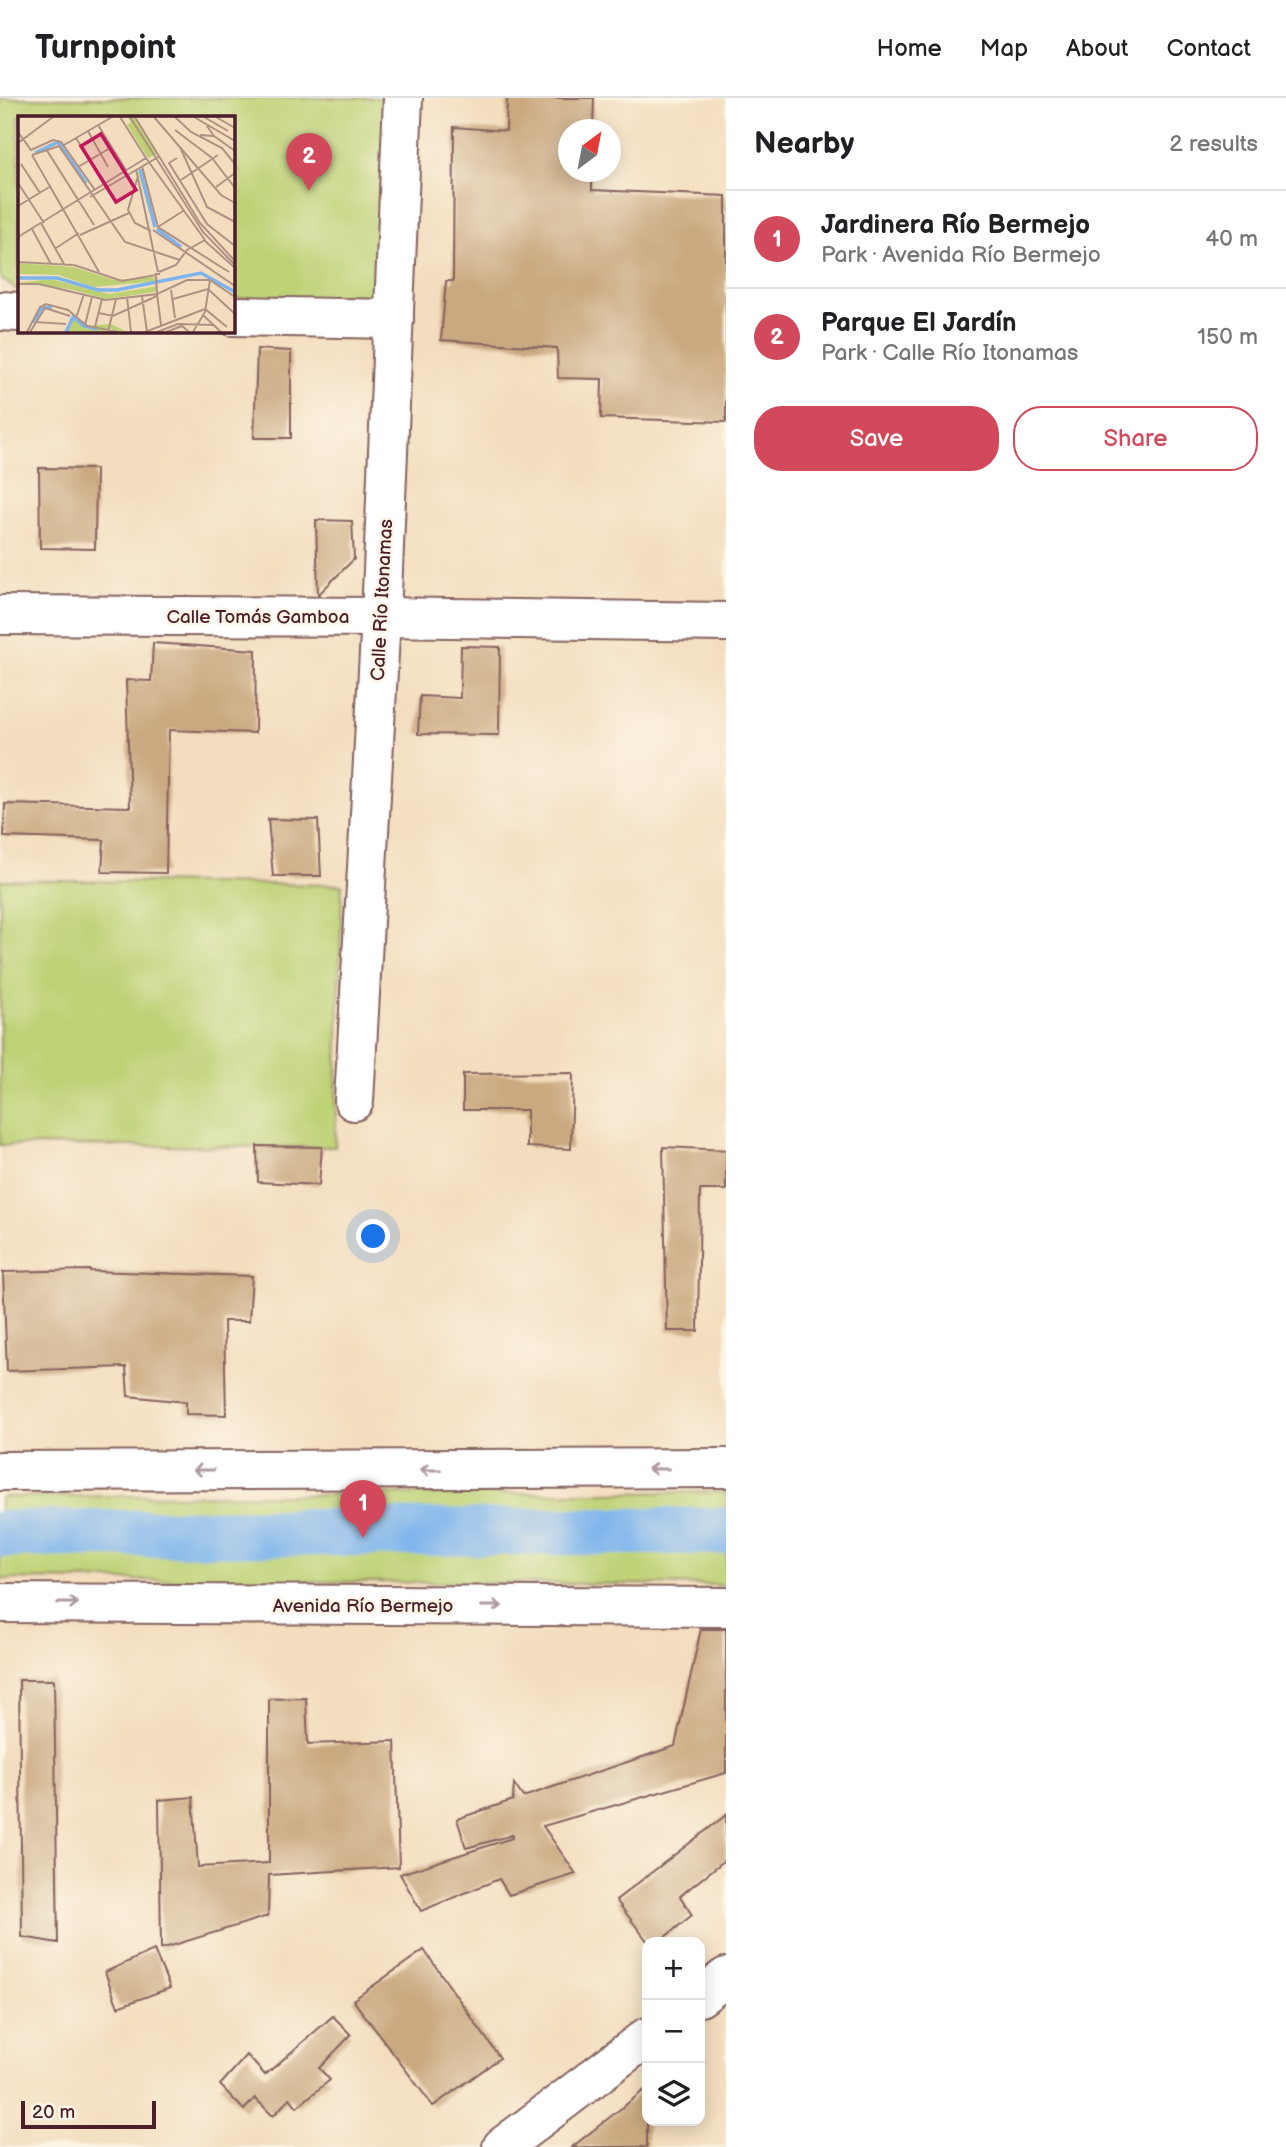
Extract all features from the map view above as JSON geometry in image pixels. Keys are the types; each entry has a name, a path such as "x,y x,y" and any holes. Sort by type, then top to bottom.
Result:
{"street":[{"name":"Calle Río Itonamas","path":"354,1101 381,617 403,98"},
{"path":"0,311 18,312"},
{"path":"234,316 394,319"},
{"name":"Calle Tomás Gamboa","path":"0,615 726,622"},
{"path":"0,1471 726,1468"},
{"name":"Avenida Río Bermejo","path":"0,1603 726,1607"},
{"path":"705,1993 726,1977"},
{"path":"502,2147 642,2040"}],"green space":[{"path":"0,98 388,98 377,287 361,301 234,298 234,116 18,116 18,290 0,278"},
{"path":"0,880 342,885 335,1147 0,1145"},
{"path":"726,1492 726,1585 0,1579 0,1497"}],"building":[{"path":"507,98 594,98 593,119 558,119 558,182 592,182 592,190 726,196 726,422 601,418 602,379 558,378 557,348 441,340 446,281 453,281 454,127 506,131"},
{"path":"257,349 291,351 291,438 254,438"},
{"path":"39,468 96,469 95,549 40,548"},
{"path":"316,520 352,521 354,559 318,595"},
{"path":"153,643 256,650 255,733 169,730 166,873 102,872 104,840 4,837 5,804 130,807 126,680 151,681"},
{"path":"461,646 500,647 499,735 418,734 420,696 460,698"},
{"path":"268,819 318,820 321,876 273,876"},
{"path":"573,1073 571,1149 527,1147 527,1110 463,1110 463,1074"},
{"path":"257,1146 322,1147 319,1185 258,1182"},
{"path":"663,1147 726,1150 726,1190 700,1190 698,1331 667,1331"},
{"path":"90,1270 252,1276 249,1321 224,1321 226,1415 186,1414 186,1402 128,1396 126,1367 7,1371 3,1272"},
{"path":"701,1629 726,1629 726,1773 543,1826 576,1874 509,1895 499,1879 421,1911 400,1874 512,1838 512,1835 466,1848 457,1819 513,1800 514,1784 523,1797 675,1746"},
{"path":"19,1680 54,1680 58,1943 22,1937"},
{"path":"306,1698 308,1744 395,1741 399,1867 269,1875 268,1916 161,1949 159,1800 193,1797 198,1867 269,1863 269,1699"},
{"path":"726,1815 726,1859 680,1896 692,1915 665,1937 644,1937 616,1900"},
{"path":"154,1950 170,1988 118,2007 105,1972"},
{"path":"424,1950 500,2058 433,2106 353,2000"},
{"path":"333,2016 351,2035 319,2068 330,2080 297,2107 290,2098 273,2116 255,2098 244,2110 220,2085 247,2055 265,2075"},
{"path":"642,2092 642,2126 647,2126 647,2147 572,2147"}],"waterway":[{"path":"0,1534 726,1531"}],"place":[{"name":"Parque El Jardín","path":"309,191"},
{"name":"Jardinera Río Bermejo","path":"363,1538"}]}
